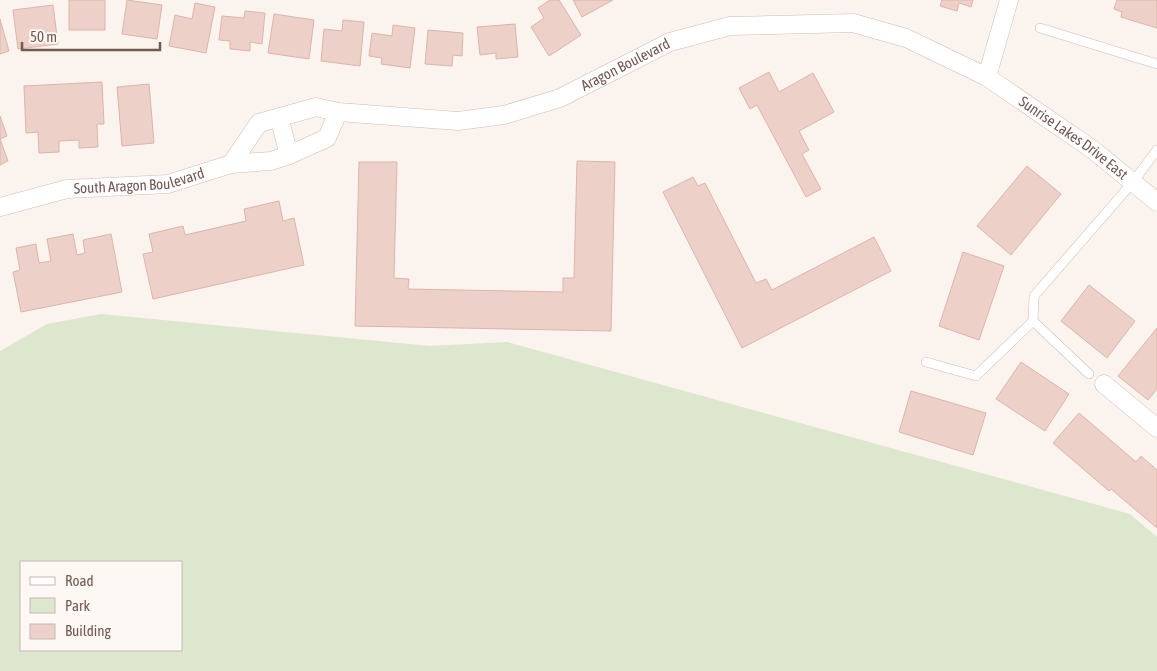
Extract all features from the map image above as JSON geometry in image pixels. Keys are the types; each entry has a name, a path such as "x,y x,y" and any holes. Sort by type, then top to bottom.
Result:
{"street":[{"path":"986,77 1009,0"},
{"name":"Aragon Boulevard","path":"231,164 259,123 279,117 316,107 338,112 458,121 504,115 560,98 670,42 730,26 853,23 906,38 986,77"},
{"name":"Sunrise Lakes Drive East","path":"986,77 1092,148 1157,202"},
{"name":"South Aragon Boulevard","path":"0,207 67,189 168,184 231,164 271,162 326,138 338,112"},
{"path":"279,117 289,155"},
{"path":"1104,384 1157,428"}],"lane":[{"path":"1040,28 1157,64"},
{"path":"926,362 976,376 1033,321 1034,296 1133,182 1157,150"},
{"path":"1033,321 1089,374"}],"green space":[{"path":"101,314 430,346 507,342 1130,514 1157,537 1157,671 0,671 0,351 47,324"}],"building":[{"path":"69,0 105,0 105,30 69,30"},
{"path":"127,0 162,5 157,39 122,34"},
{"path":"550,0 559,0 581,35 549,56 531,27 544,18 538,8"},
{"path":"573,0 613,0 582,17"},
{"path":"942,0 973,0 971,7 959,3 957,11 940,6"},
{"path":"1117,0 1157,0 1157,28 1121,17 1122,12 1114,9"},
{"path":"195,3 215,7 206,53 169,46 175,15 192,19"},
{"path":"53,5 58,44 18,49 13,10"},
{"path":"245,11 265,13 262,44 250,42 250,51 230,49 230,41 219,40 222,16 244,18"},
{"path":"274,14 314,20 309,59 268,53"},
{"path":"0,19 9,51 0,54"},
{"path":"343,20 364,22 360,66 321,61 324,29 342,31"},
{"path":"515,24 518,57 496,59 496,53 480,55 477,27"},
{"path":"393,25 415,28 410,68 381,64 382,58 369,56 372,33 392,36"},
{"path":"428,30 463,33 462,56 453,55 452,66 425,64"},
{"path":"769,72 779,92 813,73 834,112 799,131 809,150 802,154 821,189 806,197 757,105 750,109 739,88"},
{"path":"102,82 104,124 97,124 98,147 79,148 79,140 59,141 59,152 39,153 38,132 26,133 24,86"},
{"path":"149,84 154,143 122,146 117,87"},
{"path":"0,116 7,136 0,139"},
{"path":"0,139 8,161 0,165"},
{"path":"577,161 615,162 611,331 355,326 359,162 397,162 394,278 409,279 408,289 563,292 563,278 574,278"},
{"path":"1027,166 1061,194 1011,255 977,226"},
{"path":"693,177 698,186 705,183 756,283 766,279 772,290 874,237 891,271 742,348 663,192"},
{"path":"279,201 283,221 294,218 304,265 153,299 143,254 153,252 149,234 183,226 185,235 246,221 244,209"},
{"path":"73,234 77,255 85,253 83,240 111,234 122,292 21,312 13,272 20,270 16,248 36,244 39,263 51,261 47,239"},
{"path":"963,252 1004,266 979,340 939,326"},
{"path":"1089,285 1135,321 1107,358 1061,321"},
{"path":"1157,328 1157,389 1148,400 1118,376"},
{"path":"1021,362 1069,394 1045,431 996,399"},
{"path":"911,391 986,413 973,455 899,432"},
{"path":"1079,413 1136,462 1141,456 1157,470 1157,528 1111,489 1109,491 1053,443"}]}
